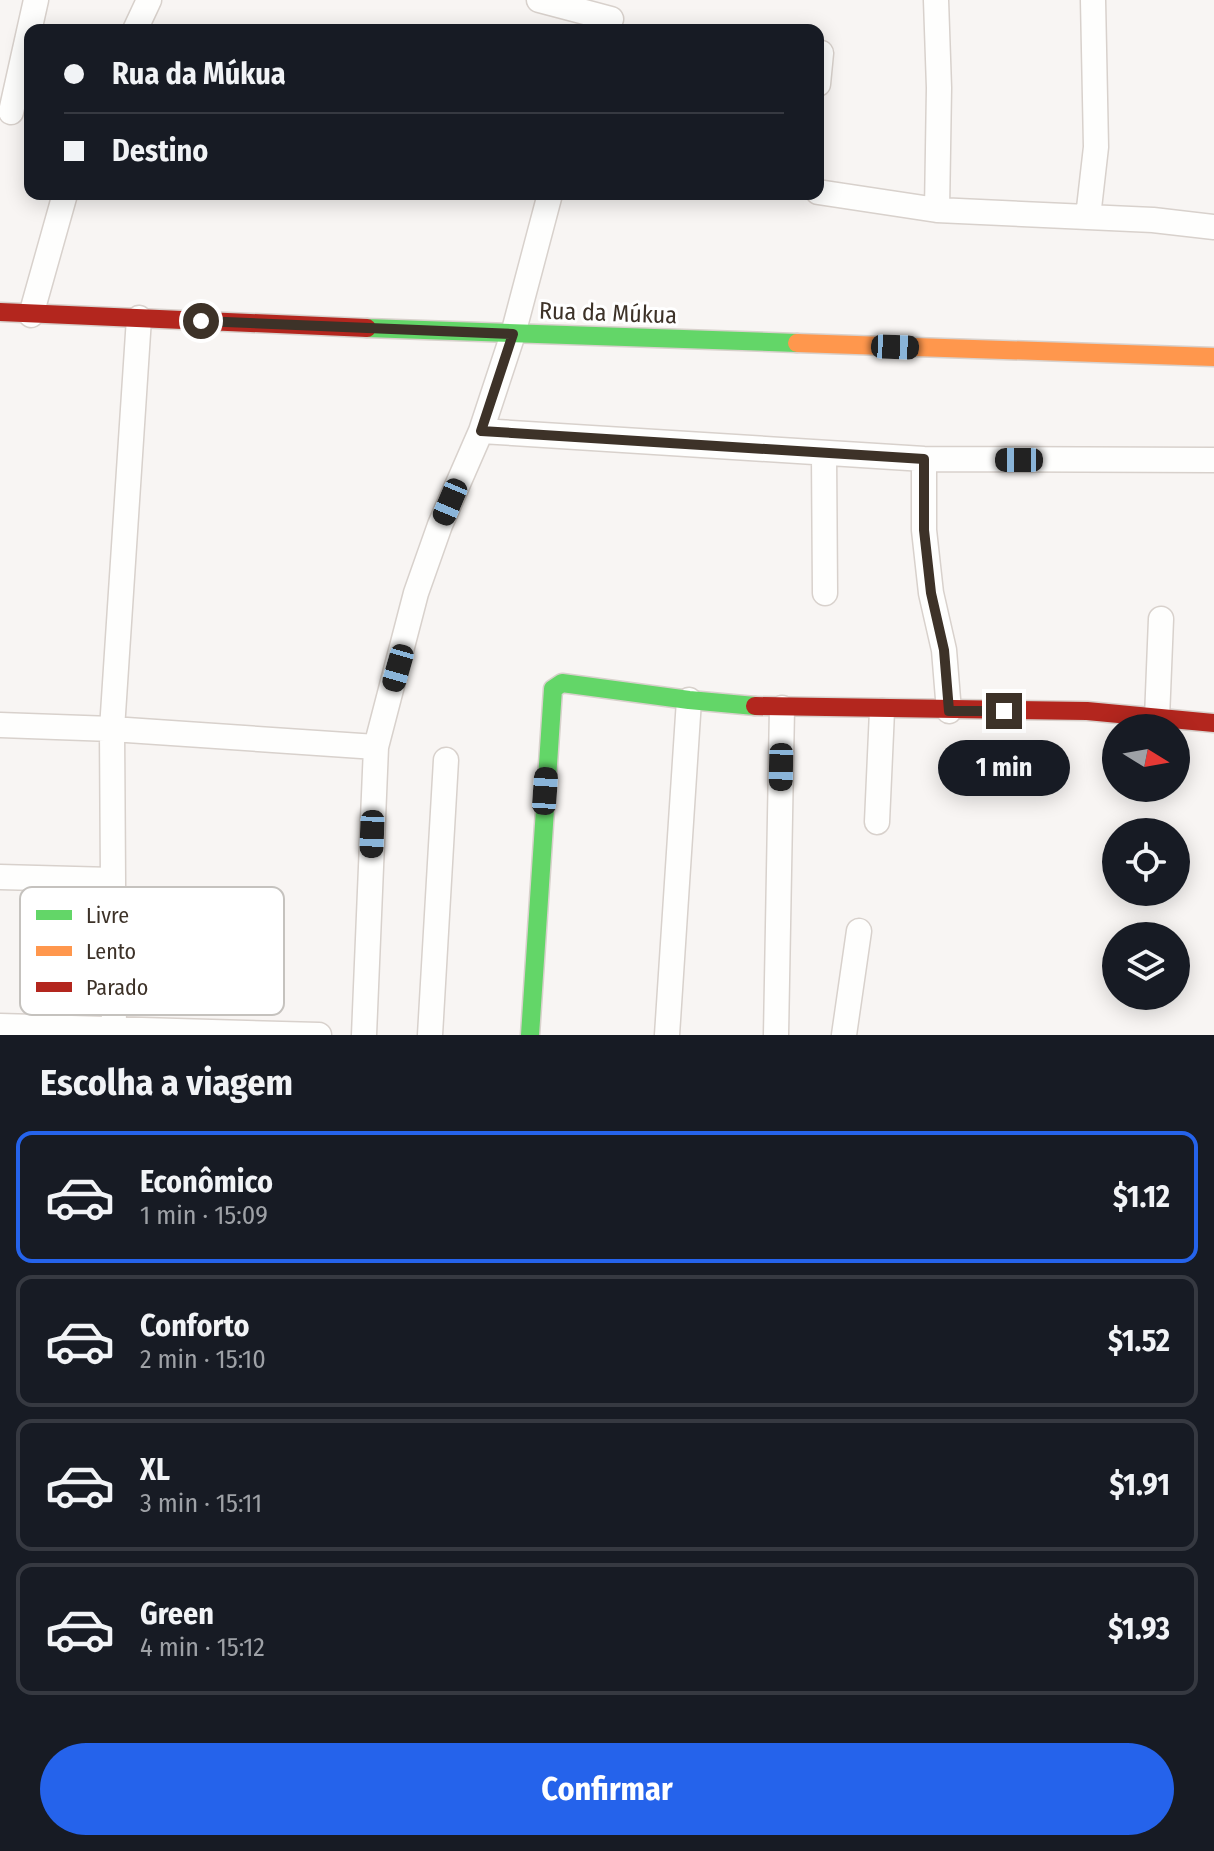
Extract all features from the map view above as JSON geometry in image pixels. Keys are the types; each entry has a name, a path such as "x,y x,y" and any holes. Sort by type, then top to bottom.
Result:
{"street":[{"path":"31,24 36,0"},
{"path":"138,24 149,0"},
{"path":"539,0 612,16"},
{"path":"936,0 939,88 937,210"},
{"path":"1088,217 1096,147 1093,0"},
{"path":"14,112 24,61"},
{"path":"824,193 937,210 1153,220 1214,227"},
{"path":"31,315 63,200"},
{"path":"364,1035 376,747 416,593 440,525 481,431 513,334 548,200"},
{"name":"Rua da Múkua","path":"0,312 513,334 1214,357"},
{"path":"112,887 112,729 139,318"},
{"path":"481,431 924,459 1214,460"},
{"path":"824,454 825,593"},
{"path":"924,459 924,530 931,593 944,650 949,711"},
{"path":"1157,714 1161,619"},
{"path":"530,1035 553,689 562,683 689,700 782,708 1087,711 1117,714"},
{"path":"667,1035 689,700"},
{"path":"776,1035 782,708"},
{"path":"877,822 882,711"},
{"path":"1190,721 1214,723"},
{"path":"0,725 112,729 376,747"},
{"path":"430,1035 446,760"},
{"path":"0,877 112,880"},
{"path":"844,1035 859,931"},
{"path":"0,1026 114,1032 319,1035"}],"traffic: fast":[{"path":"367,328 797,343"},
{"path":"530,1035 553,689 562,683 755,706"}],"traffic: slow":[{"path":"797,343 1214,357"}],"traffic: jam":[{"path":"0,312 367,328"},
{"path":"755,706 1087,711 1214,723"}],"route":[{"path":"201,321 513,334 481,431 924,459 924,530 931,593 944,650 949,711 1004,711"}]}
